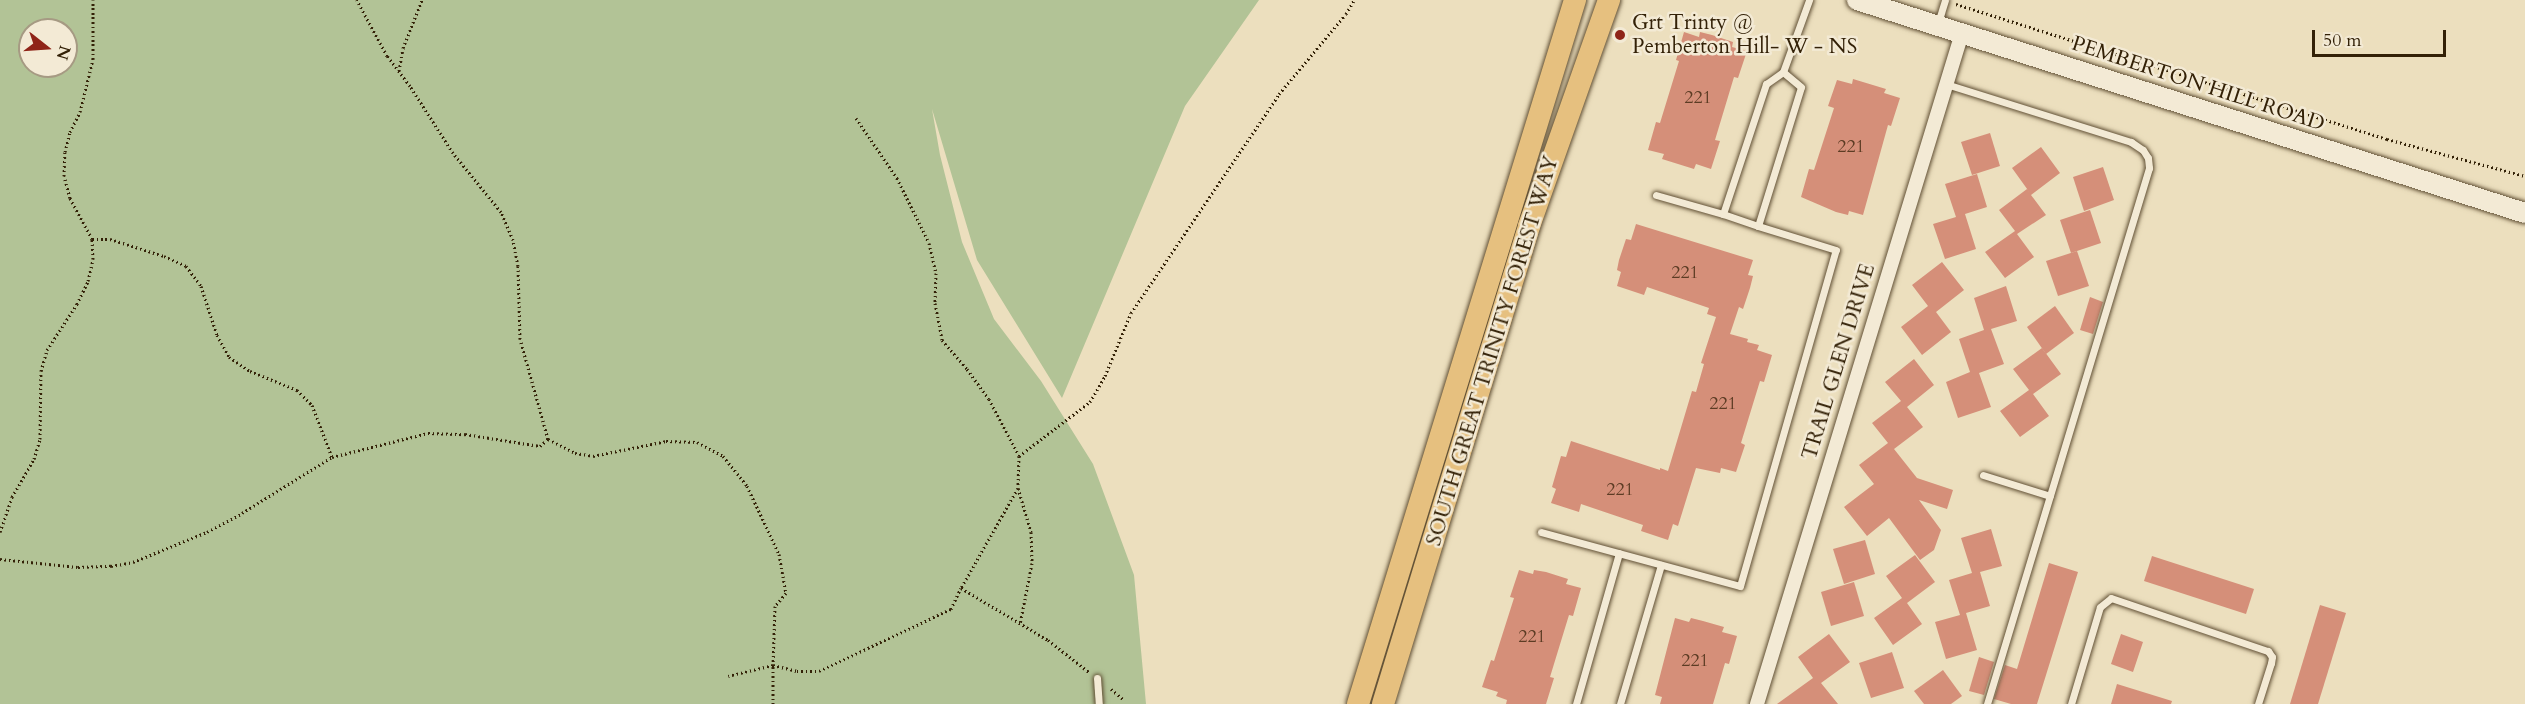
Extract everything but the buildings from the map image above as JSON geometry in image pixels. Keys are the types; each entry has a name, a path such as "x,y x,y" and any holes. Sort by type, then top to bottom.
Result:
{"main road":[{"name":"SOUTH GREAT TRINITY FOREST WAY","path":"1358,704 1575,0"},
{"name":"SOUTH GREAT TRINITY FOREST WAY","path":"1383,704 1529,226 1609,0"}],"street":[{"name":"PEMBERTON HILL ROAD","path":"1857,0 1902,10 1962,33 2525,213"},
{"name":"TRAIL GLEN DRIVE","path":"1756,704 1962,33"}],"lane":[{"path":"1723,214 1766,84 1783,72 1809,0"},
{"path":"1938,25 1945,0"},
{"path":"1758,226 1801,87 1783,72"},
{"path":"1946,84 2131,142 2143,150 2148,158 2149,168 1987,704"},
{"path":"1541,532 1740,586 1744,575 1836,250 1656,195"},
{"path":"1983,475 2050,496"},
{"path":"1576,704 1619,553"},
{"path":"1620,704 1661,565"},
{"path":"2071,704 2100,607 2111,598 2268,651 2272,657 2271,663 2258,704"},
{"path":"1097,678 1099,704"}],"path":[{"path":"0,532 12,497 34,459 40,439 41,371 47,350 88,281 93,259 92,238 70,198 64,176 65,152 70,132 80,112 93,59 93,0"},
{"path":"357,0 365,18 453,153 501,212 513,240 518,266 520,339 548,439 575,453 593,456 666,441 697,442 723,456 747,486 766,521 779,554 786,593 775,606 773,704"},
{"path":"399,71 404,48 422,0"},
{"path":"1019,456 1090,402 1105,376 1131,313 1279,94 1346,14 1354,0"},
{"path":"1945,0 2387,139 2525,176"},
{"path":"856,118 897,178 929,243 936,273 935,303 942,340 968,369 989,399 1019,456 1018,489 1031,532 1032,562 1020,624"},
{"path":"92,238 110,239 164,256 186,266 201,286 217,335 229,357 250,371 297,390 312,405 332,457"},
{"path":"0,560 78,567 111,566 133,562 216,528 332,457 428,433 465,434 540,446 548,439"},
{"path":"728,676 773,665 797,671 819,670 951,609 1018,489"},
{"path":"961,588 1048,640 1124,700"}],"green space":[{"path":"0,0 1259,0 1185,106 1062,398 977,260 932,109 940,155 962,242 994,319 1041,381 1093,464 1134,575 1146,704 0,704"}],"place":[{"name":"Grt Trinty @ Pemberton Hill- W - NS","path":"1620,35"}]}
